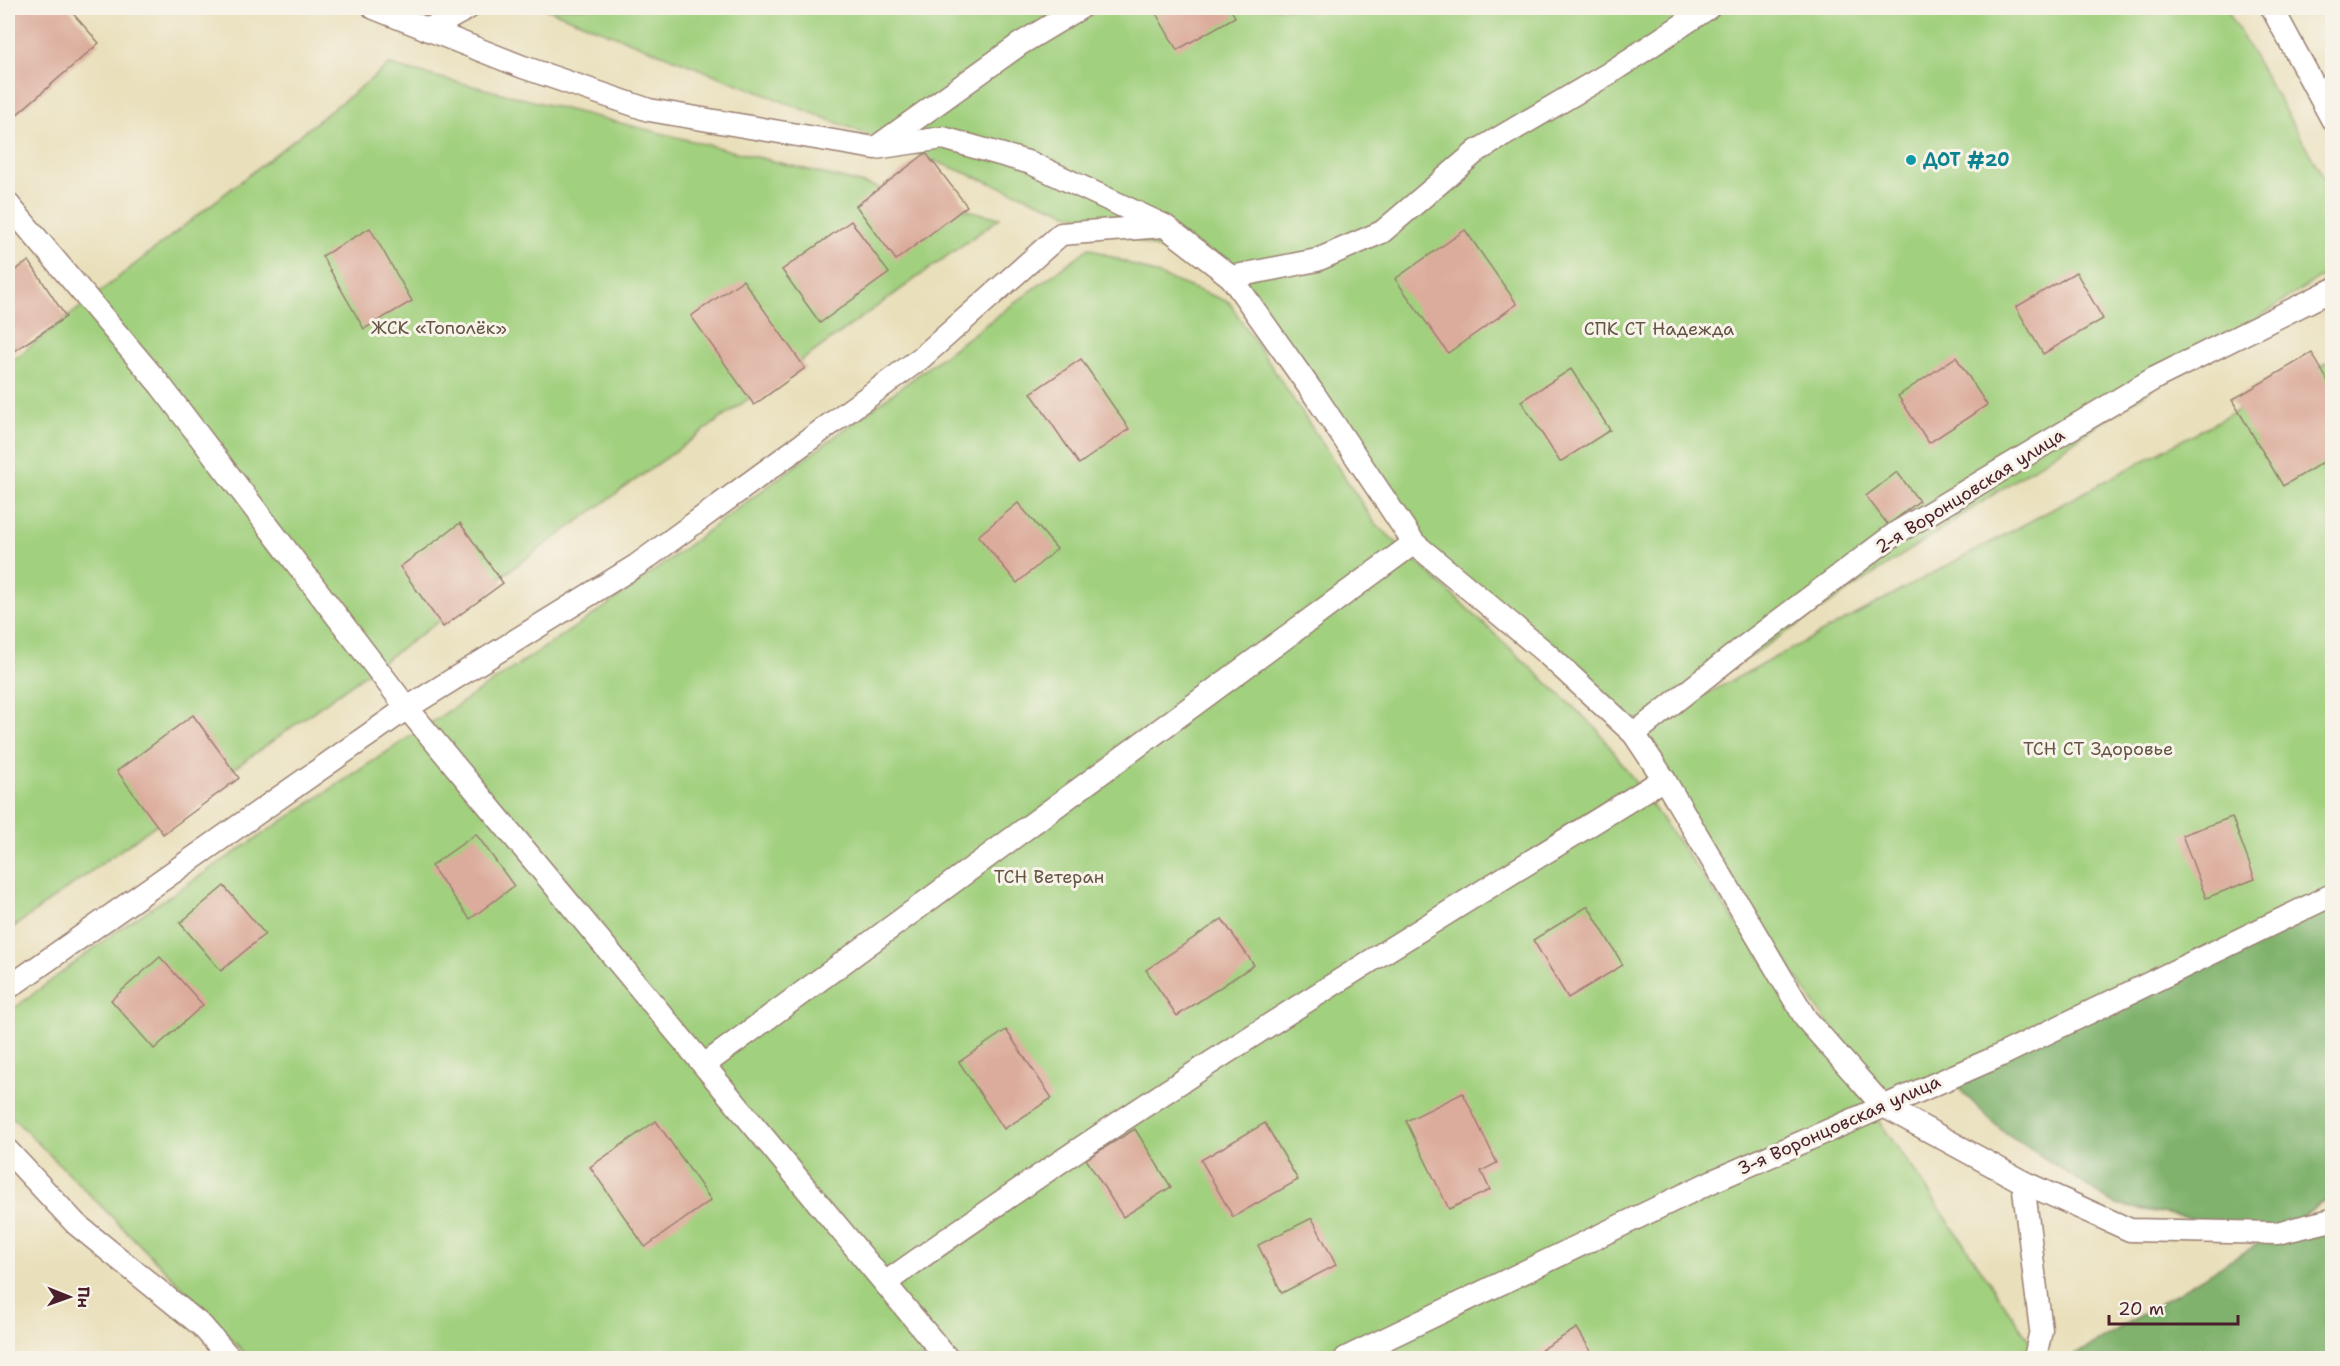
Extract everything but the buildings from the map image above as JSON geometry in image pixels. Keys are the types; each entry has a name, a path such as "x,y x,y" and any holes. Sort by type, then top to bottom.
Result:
{"lane":[{"path":"374,8 523,67 649,110 876,148 943,138 1031,163 1165,226 1231,277 1314,394 1413,543 1546,653 1634,734 1664,779 1806,1019 1882,1105 2023,1182 2130,1230 2277,1233 2332,1220"},
{"path":"428,30 468,8"},
{"path":"876,148 1020,44 1080,8"},
{"path":"1231,277 1317,260 1382,232 1477,151 1608,74 1708,8"},
{"path":"2272,8 2332,119"},
{"path":"8,204 161,386 407,708 947,1359"},
{"path":"8,988 407,708 637,565 921,358 1061,234 1165,226"},
{"name":"2-я Воронцовская улица","path":"1634,734 1740,650 1896,533 2155,378 2332,290"},
{"path":"704,1065 1413,543"},
{"path":"885,1283 1008,1195 1376,956 1664,779"},
{"name":"3-я Воронцовская улица","path":"1346,1359 1713,1181 1882,1105 1997,1057 2332,895"},
{"path":"8,1151 76,1224 202,1326 230,1359"},
{"path":"2023,1182 2041,1330 2035,1359"}],"green space":[{"name":"СПК СТ Надежда","path":"544,8 2226,8 2332,192 2332,269 1641,729 2332,360 2332,892 1882,1105 1634,734 1414,543 1231,277"},
{"name":"ЖСК «Тополёк»","path":"389,65 1000,218 8,931 8,364"},
{"name":"ТСН Ветеран","path":"1089,248 1229,302 1374,522 1597,729 1916,1173 2041,1358 249,1358 204,1309 8,1113 8,1013 118,930 601,610"},
{"path":"2332,892 2332,1197 2280,1231 2332,1215 2332,1358 2070,1358 2276,1233 2116,1205 2000,1129 1948,1078"}],"place":[{"name":"ДОТ #20","path":"1911,160"}],"park label":[{"name":"ТСН СТ Здоровье","path":"2098,749"}]}
